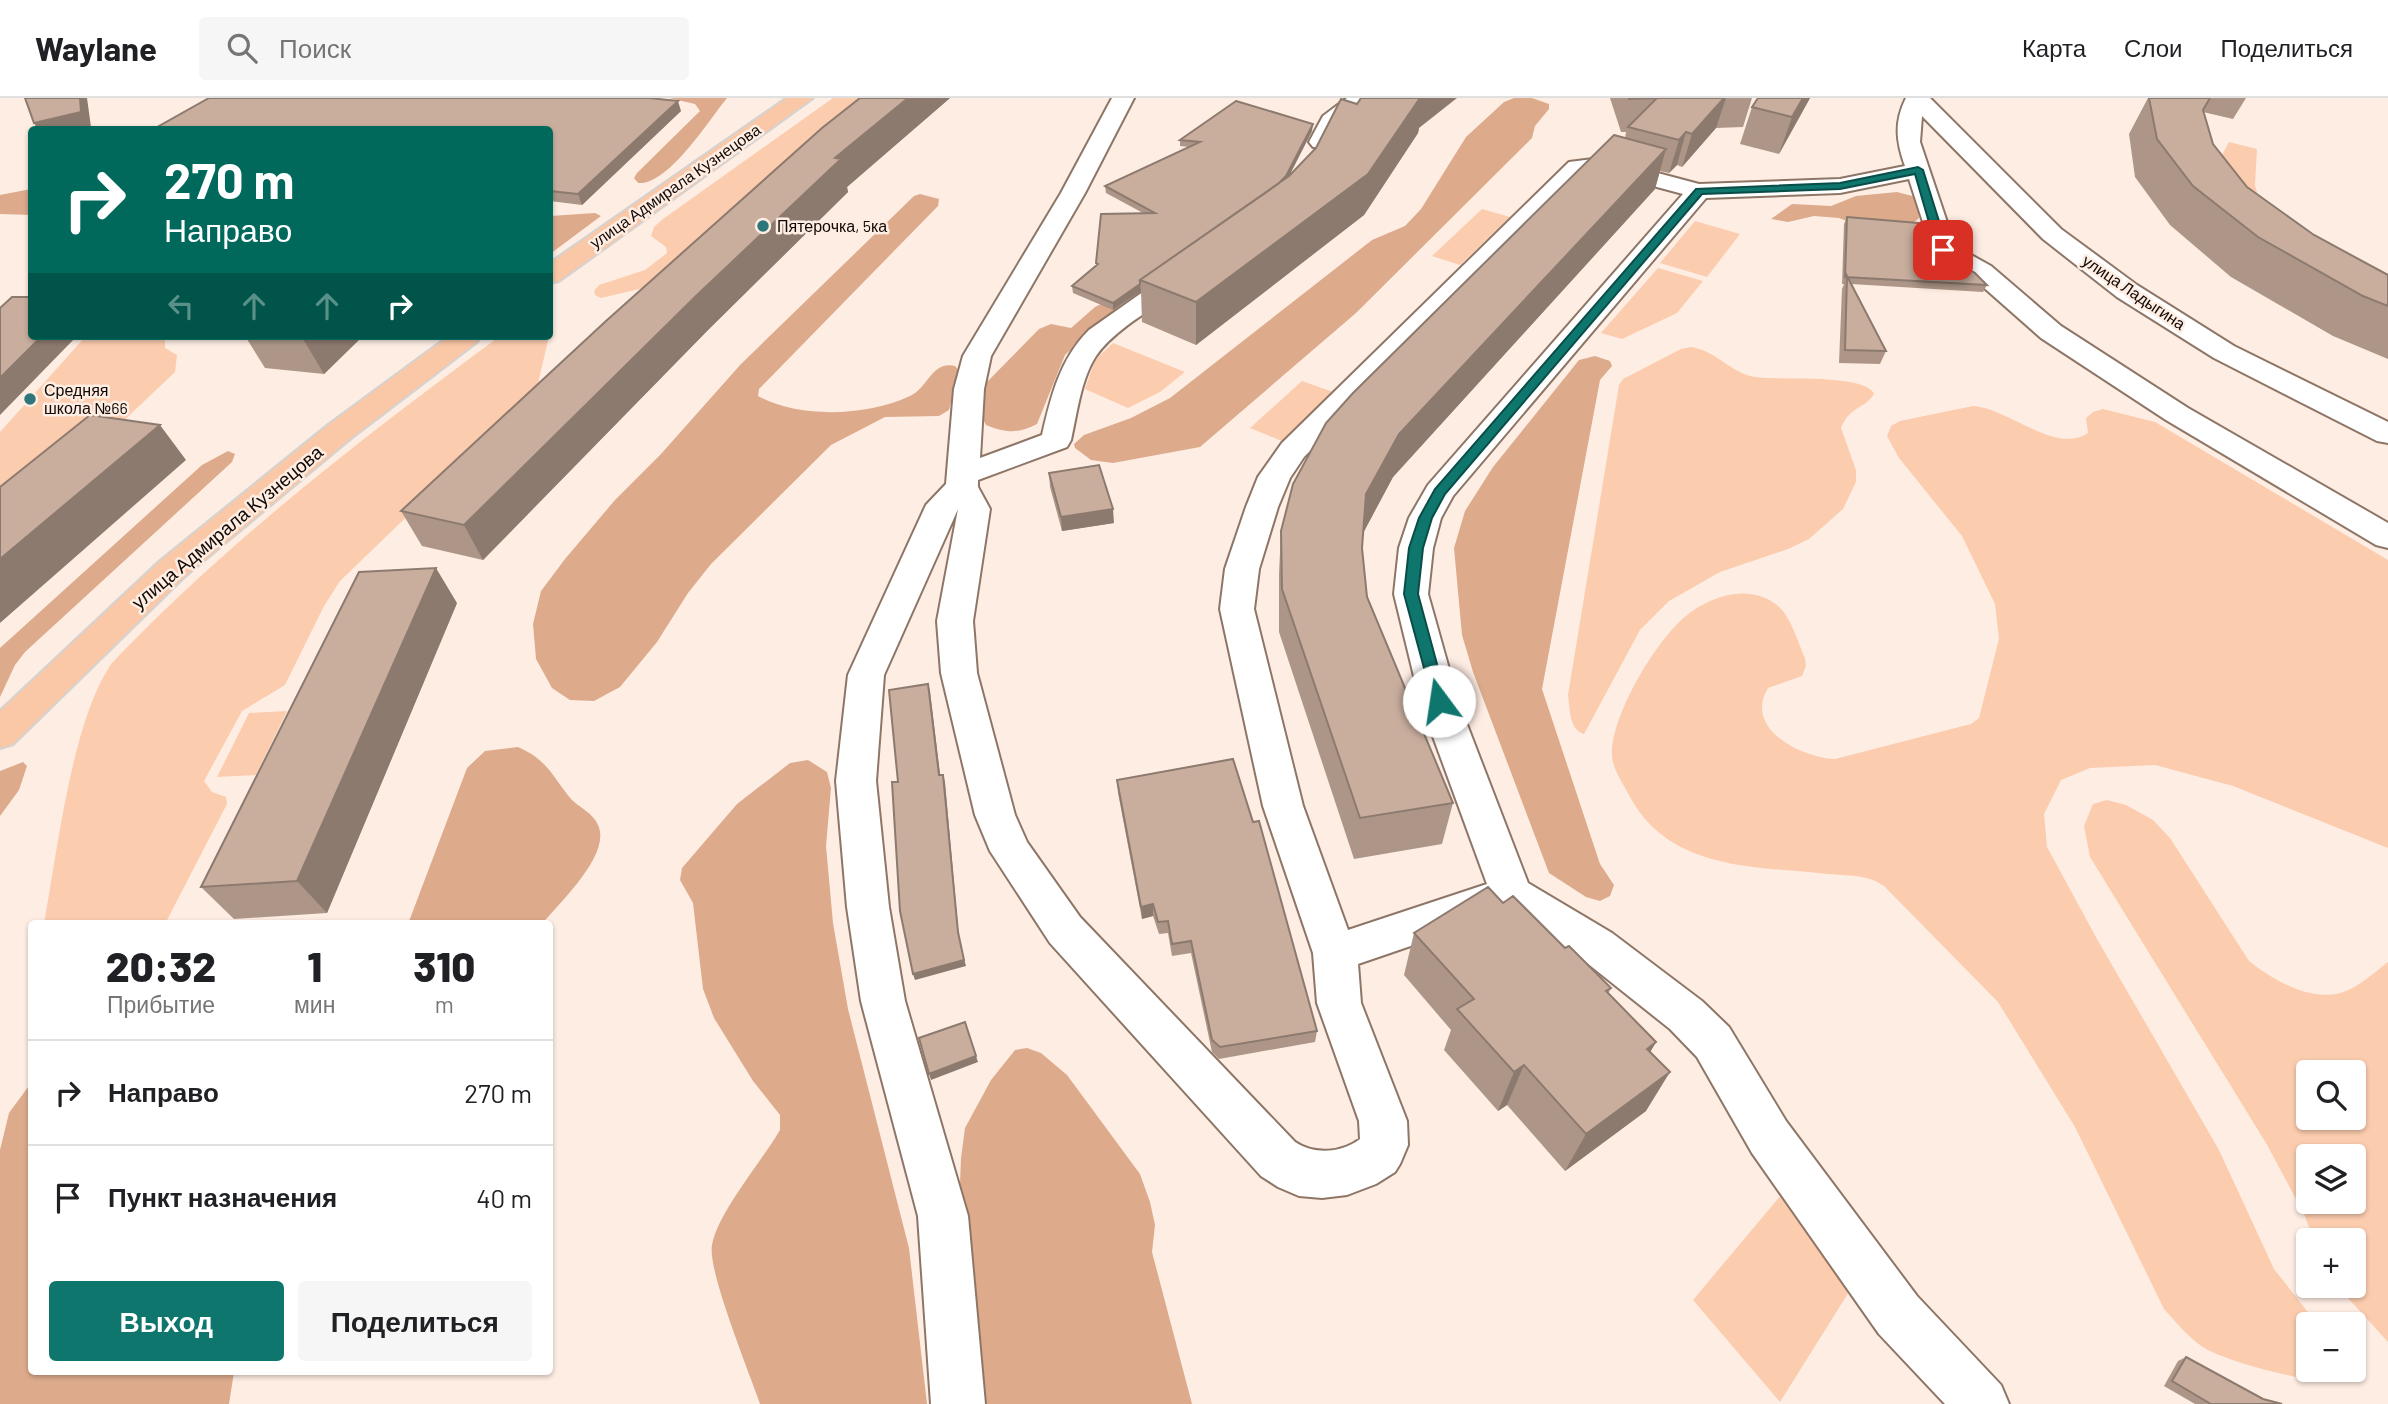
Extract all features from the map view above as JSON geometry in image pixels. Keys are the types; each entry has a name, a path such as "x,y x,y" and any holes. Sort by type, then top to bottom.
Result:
{"main road":[{"name":"улица Адмирала Кузнецова","path":"553,273 717,155 802,98"},
{"name":"улица Адмирала Кузнецова","path":"0,734 172,569 299,464 462,340"}],"street":[{"path":"1123,98 1073,193 977,356 969,389 962,481 974,509 955,621 959,673 995,815 1010,851 1065,930 1278,1158 1299,1173 1321,1175 1344,1172 1375,1160 1384,1147 1383,1121 1339,1003 1335,953 1283,806 1237,608 1242,569 1275,477 1293,450 1577,167 1601,165 1699,191 1840,186 1918,170"},
{"path":"1311,163 1331,121 1361,98"},
{"path":"1918,99 1908,133 1943,250 1982,272 2051,332 2177,414 2388,537"},
{"name":"улица Ладыгина","path":"1918,99 2052,234 2127,290 2224,352 2388,434"},
{"path":"1699,191 1439,492 1426,518 1416,548 1411,594 1439,701 1511,894 1597,946 1686,1016 1713,1042 1769,1137 1898,1315 1982,1404"},
{"path":"958,1404 943,1216 883,1001 868,907 856,781 866,674 942,505 962,481 1056,440 1066,395 1082,355 1105,332 1207,258"},
{"path":"1335,953 1511,894"}],"shaded area":[{"path":"669,98 727,98 675,163 650,181 638,183 634,178 637,173 700,111 695,104"},
{"path":"833,98 875,98 652,286 601,298 595,295 594,291 599,285 645,270 667,253 666,247 651,236 654,227 663,219"},
{"path":"1514,98 1532,98 1549,104 1549,109 1535,126 1532,138 1356,313 1200,447 1113,463 1091,460 1075,448 1074,444 1084,435 1131,418 1170,398 1372,240 1405,226 1421,209 1466,137 1504,102"},
{"path":"2229,142 2257,149 2255,185 2259,200 2236,198 2220,159"},
{"path":"28,190 28,215 0,214 0,195"},
{"path":"1897,192 1916,197 1919,218 1912,224 1852,223 1839,218 1814,216 1788,222 1771,219 1792,204 1831,206 1856,196"},
{"path":"920,194 939,199 938,206 759,389 758,396 793,409 834,412 874,408 910,396 935,371 947,365 955,366 959,371 949,410 939,416 885,417 831,445 711,564 688,593 657,642 620,687 594,701 570,700 552,688 536,659 533,624 541,591 615,500 661,454 741,364 914,196"},
{"path":"1482,209 1510,217 1460,265 1432,256"},
{"path":"595,213 601,216 553,252 553,216"},
{"path":"1695,221 1740,234 1707,277 1660,263"},
{"path":"1658,268 1703,281 1677,313 1622,339 1601,333"},
{"path":"1105,302 1120,307 1065,355 1037,424 1024,430 1012,431 986,425 980,414 987,382 1039,329 1051,324 1071,328 1095,307"},
{"path":"82,340 164,340 165,348 177,355 175,372 98,445 0,524 0,432"},
{"path":"495,340 548,340 537,388 530,398 340,581 324,606 285,685 242,711 204,781 212,792 226,797 227,804 167,920 45,920 76,752 98,687 112,663 156,618 250,532 399,412"},
{"path":"1113,343 1185,372 1160,392 1128,408 1085,389 1095,360"},
{"path":"1691,347 1709,353 1746,375 1836,380 1866,387 1874,393 1849,415 1841,428 1856,470 1856,482 1843,509 1809,539 1720,572 1669,601 1640,630 1584,734 1573,724 1568,695 1619,385 1623,379 1681,349"},
{"path":"1595,356 1610,361 1612,366 1600,380 1542,689 1600,864 1614,885 1610,896 1600,901 1586,897 1549,873 1473,672 1462,635 1454,548 1465,511 1493,467 1579,360"},
{"path":"1302,381 1333,392 1282,441 1250,428"},
{"path":"1973,406 2061,438 2075,438 2088,433 2086,418 2103,409 2155,422 2388,560 2388,848 2233,786 2155,765 2090,768 2061,780 2044,814 2047,847 2219,1150 2274,1269 2308,1312 2296,1312 2296,1377 2248,1365 2208,1350 2190,1337 2164,1309 2075,1127 1998,1002 1884,886 1864,877 1744,866 1691,852 1668,839 1647,821 1618,776 1612,754 1614,738 1627,700 1649,660 1674,627 1686,616 1707,602 1731,594 1756,595 1778,606 1790,623 1805,658 1806,666 1802,676 1768,688 1762,703 1763,716 1770,728 1780,739 1793,747 1835,759 1971,724 1979,718 1999,639 1995,604 1962,536 1899,458 1887,436 1891,426 1900,421"},
{"path":"228,451 235,454 232,462 25,652 15,665 0,697 0,648 202,465"},
{"path":"287,711 256,775 217,777 249,713"},
{"path":"518,747 543,763 571,799 596,821 600,837 598,850 582,878 546,920 410,920 467,768 485,751"},
{"path":"808,760 827,772 831,788 826,846 833,923 848,1009 909,1248 927,1404 760,1404 730,1323 712,1258 712,1245 723,1217 780,1130 780,1115 753,1081 714,1018 703,989 693,903 680,880 682,868 737,804 790,763"},
{"path":"23,762 27,766 19,790 0,816 0,771"},
{"path":"2107,800 2126,805 2153,820 2170,838 2249,961 2282,983 2321,995 2334,994 2357,985 2388,962 2388,1342 2366,1318 2366,1312 2361,1312 2348,1298 2366,1298 2366,1228 2309,1228 2304,1214 2366,1214 2366,1144 2296,1144 2296,1199 2266,1143 2090,857 2084,826 2093,804"},
{"path":"1027,1048 1041,1053 1067,1075 1140,1174 1155,1225 1152,1252 1192,1404 972,1404 958,1235 965,1128 991,1080 1015,1050"},
{"path":"28,1087 28,1375 234,1375 229,1404 0,1404 0,1150 9,1113"},
{"path":"1786,1189 1852,1287 1780,1402 1693,1300"}],"building":[{"path":"25,98 80,98 81,112 34,123"},
{"path":"209,98 649,98 678,101 578,194 553,191 553,126 159,126"},
{"path":"860,98 908,98 835,158 841,159 697,295 464,525 401,511 606,321 822,128"},
{"path":"1361,98 1420,98 1368,174 1196,302 1140,280 1289,176 1316,148 1341,99 1357,104"},
{"path":"1657,98 1724,98 1692,134 1686,132 1679,140 1628,127"},
{"path":"1758,98 1803,98 1792,117 1752,107"},
{"path":"2149,98 2210,98 2203,110 2213,144 2247,187 2314,235 2388,275 2388,306 2363,296 2258,237 2193,186 2157,139"},
{"path":"1236,101 1313,124 1286,176 1140,280 1140,284 1113,303 1072,286 1098,264 1101,214 1155,213 1105,186 1200,142 1180,140"},
{"path":"1614,135 1666,149 1399,434 1366,494 1362,548 1367,597 1453,803 1360,818 1282,589 1281,531 1293,484 1326,423 1353,393"},
{"path":"1847,217 1918,223 1920,230 1928,231 1936,251 1975,273 1987,285 1845,277"},
{"path":"1847,276 1886,351 1845,350"},
{"path":"12,297 28,297 28,340 38,340 0,378 0,308"},
{"path":"90,415 160,425 0,559 0,487"},
{"path":"1099,465 1113,509 1061,517 1049,473"},
{"path":"436,568 297,881 201,887 359,572"},
{"path":"928,684 939,775 943,775 958,932 964,960 913,974 900,911 892,782 898,782 889,690"},
{"path":"1233,759 1253,822 1259,821 1317,1031 1220,1047 1212,1040 1191,941 1172,944 1168,921 1158,922 1153,904 1141,907 1117,780"},
{"path":"1488,887 1503,903 1513,896 1565,948 1569,946 1611,988 1606,991 1656,1042 1647,1049 1670,1072 1586,1134 1524,1065 1514,1072 1457,1009 1474,999 1414,933"},
{"path":"965,1022 976,1056 929,1074 919,1038"},
{"path":"2186,1357 2263,1399 2282,1404 2211,1404 2172,1381"}],"place":[{"name":"Пятерочка, 5ка","path":"763,226"},
{"name":"Средняя школа №66","path":"30,399"}],"route":[{"path":"1439,701 1411,594 1416,548 1426,518 1439,492 1699,191 1840,186 1918,170 1943,250"}]}
